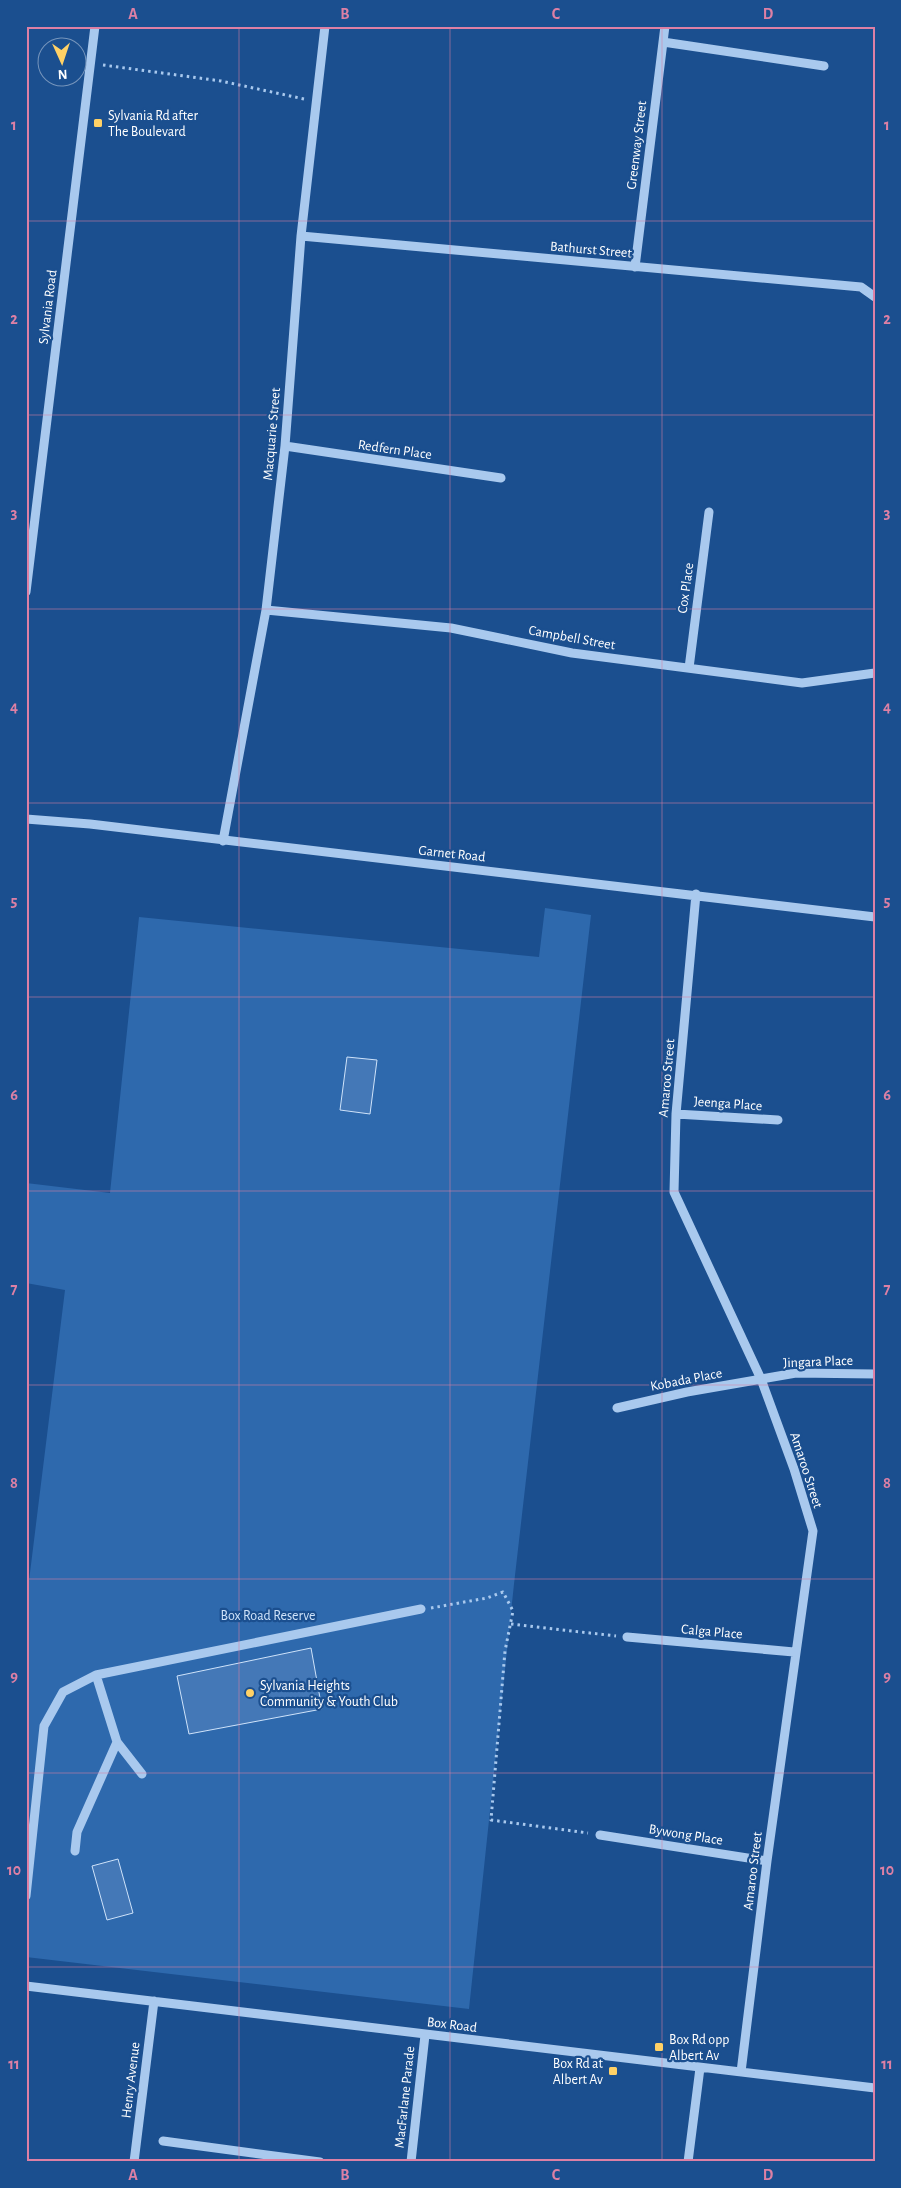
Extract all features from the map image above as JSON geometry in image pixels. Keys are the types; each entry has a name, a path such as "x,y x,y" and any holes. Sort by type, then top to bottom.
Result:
{"street":[{"name":"Sylvania Road","path":"26,592 95,26"},
{"name":"Macquarie Street","path":"223,841 266,610 285,446 301,236 325,26"},
{"name":"Greenway Street","path":"635,267 665,26"},
{"path":"663,42 824,66"},
{"name":"Bathurst Street","path":"301,236 861,288 875,297"},
{"name":"Redfern Place","path":"285,446 501,478"},
{"name":"Cox Place","path":"688,668 709,512"},
{"name":"Campbell Street","path":"266,610 451,628 572,653 802,683 875,673"},
{"name":"Garnet Road","path":"26,819 696,894 875,917"},
{"name":"Amaroo Street","path":"696,894 676,1114 674,1192 762,1379 794,1469 812,1531 766,1861 741,2072"},
{"name":"Jeenga Place","path":"676,1114 778,1120"},
{"name":"Jingara Place","path":"762,1379 796,1373 875,1374"},
{"name":"Kobada Place","path":"617,1408 687,1392 762,1379"},
{"path":"26,1896 44,1726 63,1692 96,1676 421,1609"},
{"name":"Calga Place","path":"627,1637 794,1652"},
{"path":"96,1676 117,1742 142,1774"},
{"path":"75,1851 77,1832 117,1742"},
{"name":"Bywong Place","path":"600,1835 766,1861"},
{"name":"Box Road","path":"26,1986 875,2088"},
{"name":"Henry Avenue","path":"134,2162 154,2001"},
{"name":"MacFarlane Parade","path":"411,2162 425,2034"},
{"path":"688,2162 700,2068"},
{"path":"163,2141 320,2162"}],"path":[{"path":"90,64 221,81 317,101"},
{"path":"421,1609 486,1598 503,1592 513,1611 504,1652 491,1820 600,1835"},
{"path":"511,1624 627,1637"}],"green space":[{"name":"Box Road Reserve","path":"545,908 591,915 514,1584 469,2009 26,1957 26,1605 65,1290 26,1283 26,1183 110,1193 139,917 539,957"}],"building":[{"path":"347,1057 377,1060 370,1114 340,1110"},
{"name":"Sylvania Heights Community & Youth Club","path":"311,1648 322,1709 189,1734 177,1676"},
{"path":"118,1859 133,1913 107,1920 92,1866"}],"place":[{"name":"Sylvania Rd after The Boulevard","path":"98,123"},
{"name":"Sylvania Heights Community & Youth Club","path":"250,1693"},
{"name":"Box Rd opp Albert Av","path":"659,2047"},
{"name":"Box Rd at Albert Av","path":"613,2071"}]}
